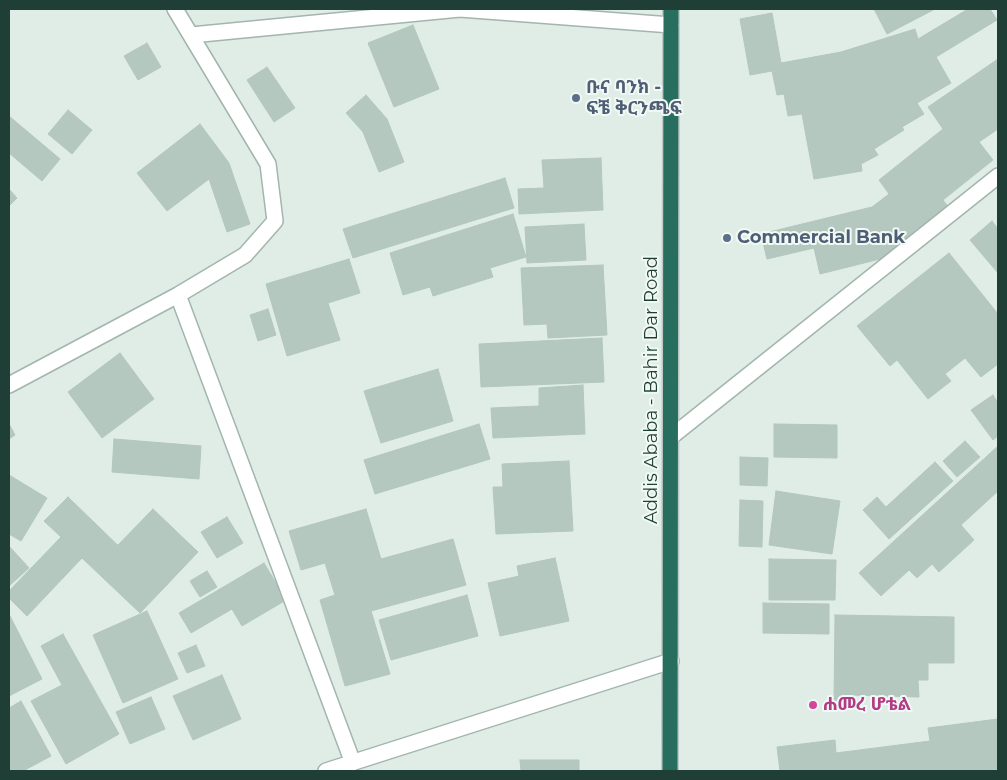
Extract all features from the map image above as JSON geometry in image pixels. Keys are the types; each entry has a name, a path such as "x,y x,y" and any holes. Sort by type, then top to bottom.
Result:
{"highway":[{"name":"Addis Ababa - Bahir Dar Road","path":"670,771 671,9"}],"street":[{"path":"9,385 178,295 245,254 275,221 268,164 175,9"},
{"path":"191,35 460,9 671,25"},
{"path":"671,437 998,176"},
{"path":"178,295 353,763"},
{"path":"326,771 671,660"}],"building":[{"path":"874,9 935,9 887,34"},
{"path":"968,9 990,9 997,20 936,57 951,83 917,103 924,114 902,127 904,130 874,149 878,155 861,164 862,171 814,179 802,114 788,116 784,94 777,95 772,71 750,75 740,19 772,13 781,63 841,52 915,29 918,39"},
{"path":"413,25 439,89 394,107 368,43"},
{"path":"147,43 161,67 138,80 124,56"},
{"path":"998,59 998,129 979,142 993,160 943,200 950,209 888,257 820,274 814,248 767,259 761,234 872,207 889,194 879,180 943,129 928,107"},
{"path":"267,67 295,108 274,122 247,80"},
{"path":"366,95 387,119 404,162 379,172 363,132 346,113"},
{"path":"68,110 92,130 72,154 48,134"},
{"path":"9,116 60,159 42,181 9,153"},
{"path":"200,124 229,163 250,224 227,232 209,179 167,211 137,173"},
{"path":"601,158 603,210 519,214 518,189 544,188 542,160"},
{"path":"505,178 514,208 353,258 343,229"},
{"path":"9,189 17,198 9,206"},
{"path":"513,214 526,257 490,268 493,277 433,296 430,287 403,295 390,253"},
{"path":"992,221 998,229 998,273 970,240"},
{"path":"584,224 586,260 527,263 525,227"},
{"path":"949,253 998,314 998,364 981,377 965,358 945,374 951,381 928,399 897,360 890,366 857,326"},
{"path":"349,259 360,293 328,303 340,340 287,356 266,284"},
{"path":"603,265 607,335 548,338 547,324 524,325 521,268"},
{"path":"268,309 276,335 258,341 250,315"},
{"path":"602,338 604,382 481,387 479,344"},
{"path":"120,353 154,399 102,438 68,392"},
{"path":"438,369 453,421 381,443 364,391"},
{"path":"583,385 585,434 493,438 491,408 539,406 539,388"},
{"path":"993,395 998,403 998,436 993,440 971,410"},
{"path":"9,424 15,435 9,439"},
{"path":"479,424 490,459 375,494 364,460"},
{"path":"774,424 837,425 837,458 774,457"},
{"path":"114,439 201,446 199,479 112,472"},
{"path":"965,441 980,457 957,477 943,461"},
{"path":"998,446 998,491 961,525 974,540 939,572 932,564 917,578 909,570 881,596 859,573"},
{"path":"740,457 768,458 767,486 740,485"},
{"path":"569,461 573,531 496,534 493,487 503,487 502,464"},
{"path":"935,462 953,481 889,539 863,510 877,497 886,507"},
{"path":"9,475 47,498 21,541 9,534"},
{"path":"776,491 840,501 832,554 769,545"},
{"path":"68,497 163,589 140,613 82,558 27,616 9,598 9,591 61,537 44,521"},
{"path":"740,500 763,501 762,547 739,546"},
{"path":"153,509 198,552 163,589 118,545"},
{"path":"366,509 381,559 453,539 466,585 371,611 390,674 345,686 320,600 335,595 325,563 301,570 289,531"},
{"path":"227,517 243,543 217,558 201,532"},
{"path":"9,546 29,568 9,586"},
{"path":"555,558 569,621 500,636 488,583 519,576 517,566"},
{"path":"769,559 836,560 835,600 769,600"},
{"path":"264,563 286,600 242,626 220,589"},
{"path":"207,571 217,587 200,597 190,581"},
{"path":"220,589 232,609 191,633 179,613"},
{"path":"467,595 478,636 391,660 379,620"},
{"path":"763,603 829,604 829,634 763,633"},
{"path":"147,611 178,679 123,703 93,635"},
{"path":"9,614 42,679 9,696"},
{"path":"835,615 954,617 954,663 928,663 928,680 918,680 919,697 850,695 850,701 834,701"},
{"path":"63,634 119,734 66,764 31,701 62,685 41,646"},
{"path":"196,645 205,666 187,673 178,653"},
{"path":"222,675 241,719 193,740 173,696"},
{"path":"151,697 165,729 130,744 116,712"},
{"path":"21,701 51,756 23,771 9,771 9,708"},
{"path":"998,719 998,769 978,771 780,771 777,747 835,740 836,753 930,741 928,728"},
{"path":"520,760 579,760 579,771 521,771"}],"place":[{"name":"ቡና ባንክ - ፍቼ ቅርንጫፍ","path":"576,98"},
{"name":"Commercial Bank","path":"727,238"},
{"name":"ሐመረ ሆቴል","path":"813,705"}]}
